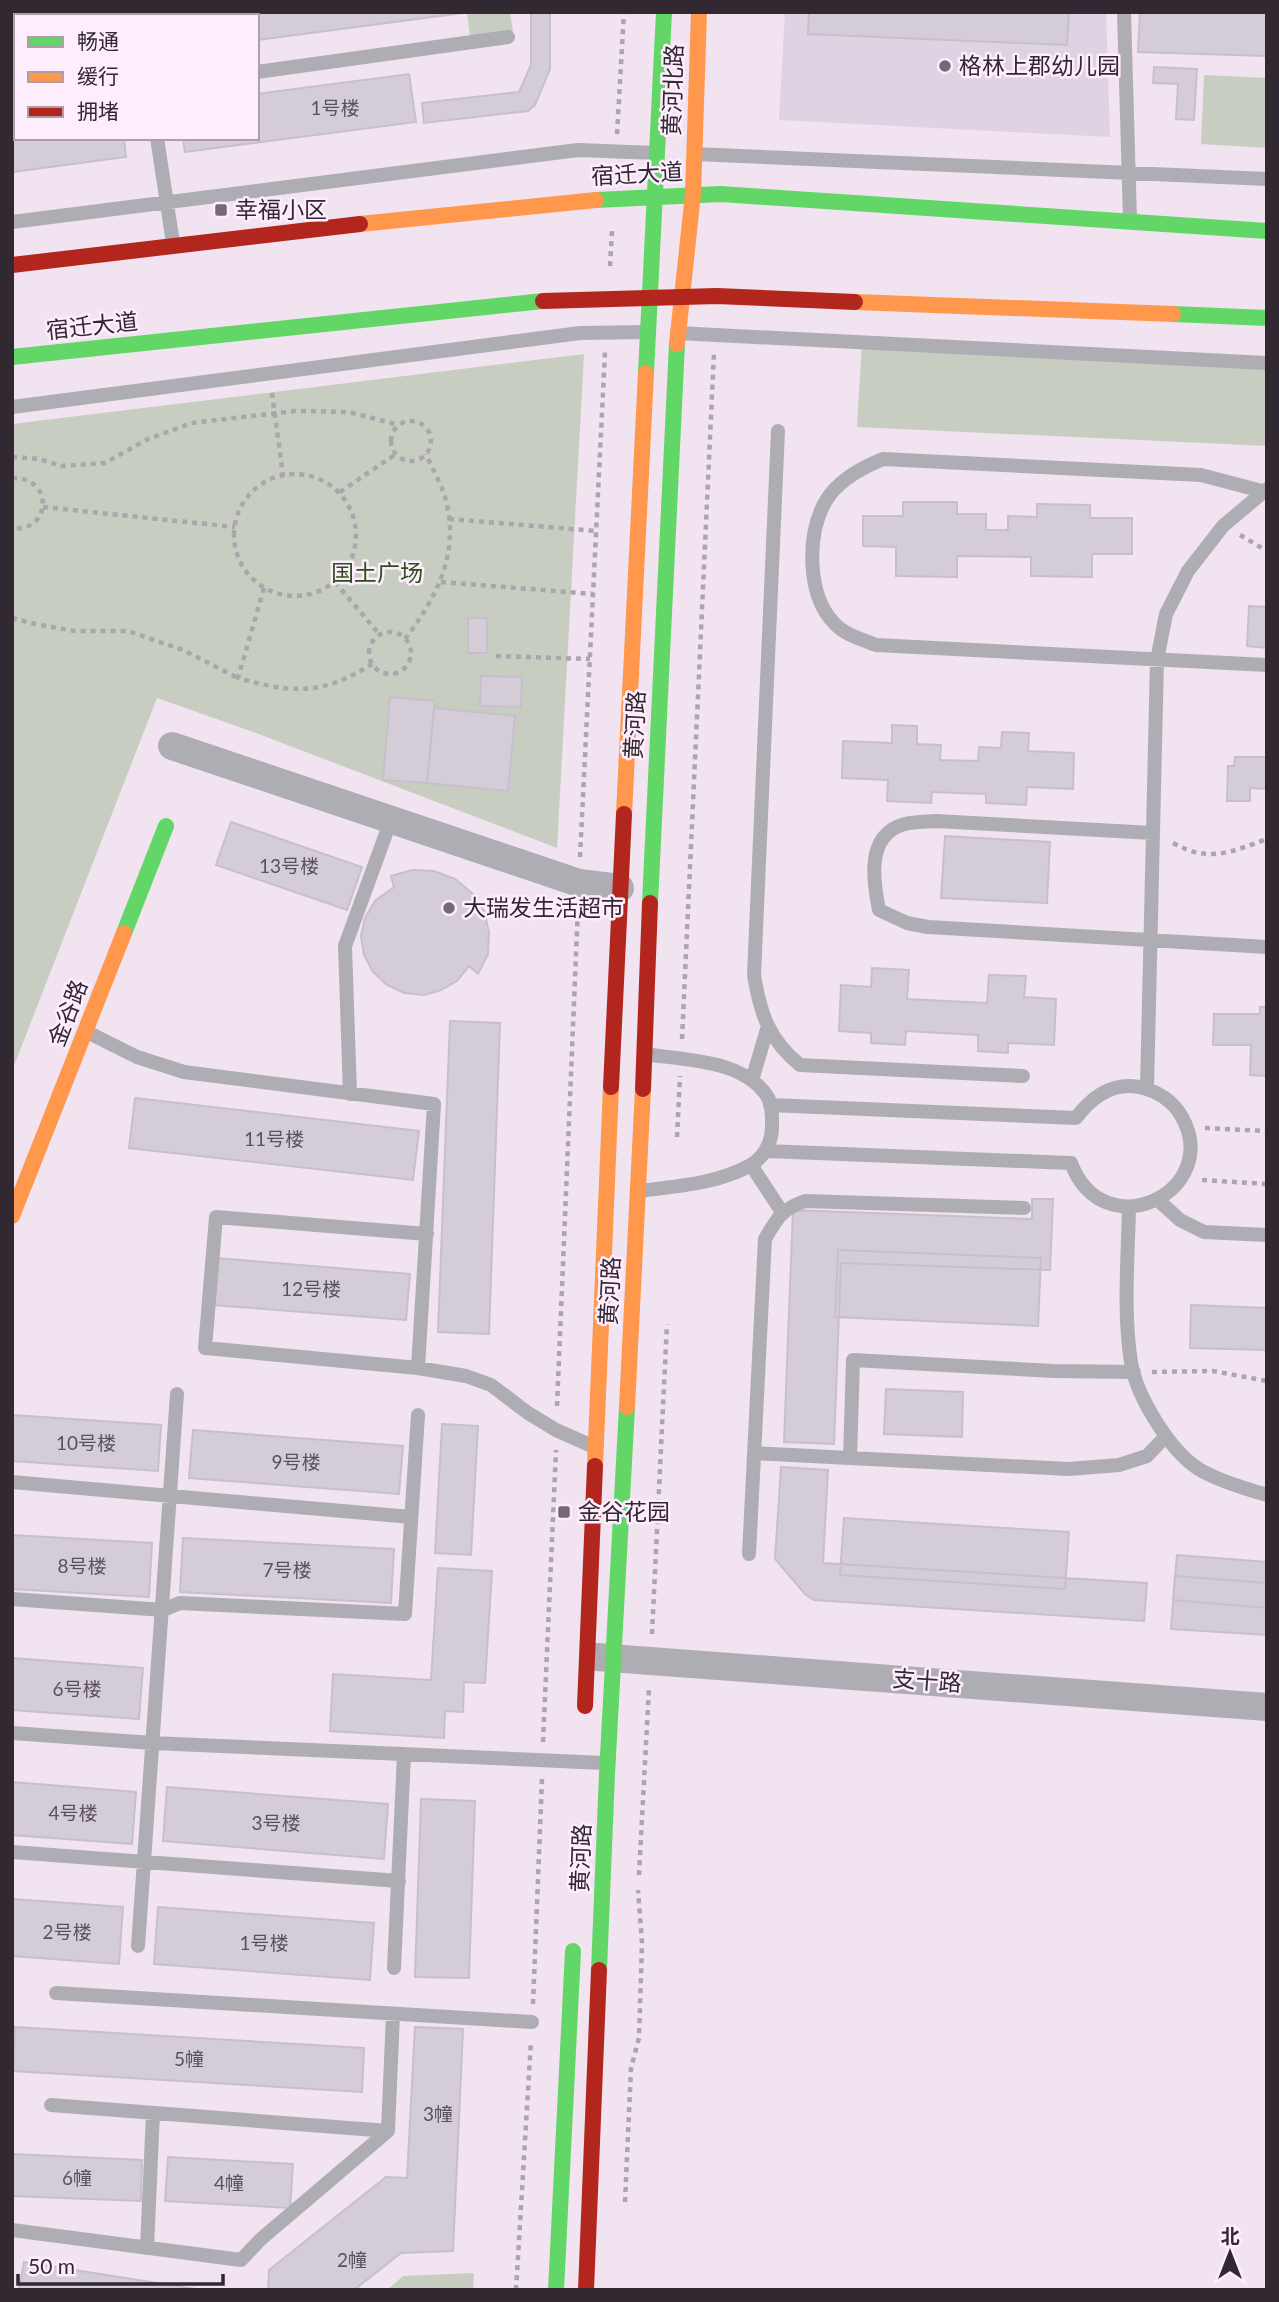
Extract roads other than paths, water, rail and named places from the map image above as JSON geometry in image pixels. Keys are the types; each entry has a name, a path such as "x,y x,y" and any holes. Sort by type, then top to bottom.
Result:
{"main road":[{"name":"黄河北路","path":"664,12 676,154 693,194 681,295"},
{"name":"黄河北路","path":"651,296 657,195 676,154 699,12"},
{"name":"宿迁大道","path":"12,265 173,244 558,202 693,194 1267,231"},
{"name":"宿迁大道","path":"12,358 561,299 608,297 681,295 1267,318"},
{"name":"黄河路","path":"584,1720 600,1657 639,1191 643,1054 681,295"},
{"name":"黄河路","path":"586,2290 608,1763 600,1657 596,1447 620,888 651,296"},
{"name":"金谷路","path":"12,1216 166,826"},
{"path":"556,2290 574,1941"}],"street":[{"path":"173,746 579,883 620,888"},
{"name":"支十路","path":"600,1657 1267,1707"}],"lane":[{"path":"1124,12 1130,221"},
{"path":"259,72 508,37"},
{"path":"158,140 173,244"},
{"path":"12,222 578,150 1267,179"},
{"path":"12,407 580,333 648,331 1267,363"},
{"path":"778,430 754,975 759,1006 783,1052 800,1065 1023,1076"},
{"path":"1264,490 1201,475 883,459 862,468 840,484 824,504 816,530 811,563 822,607 833,622 849,635 876,645 1267,665"},
{"path":"1147,1089 1157,660 1166,614 1188,571 1223,526 1264,490"},
{"path":"350,1094 345,946 391,820"},
{"path":"1153,833 936,821 911,823 893,829 879,844 874,866 874,889 879,910 907,923 928,927 1267,947"},
{"path":"752,1080 768,1026"},
{"path":"85,1031 136,1057 184,1072 434,1104 418,1368"},
{"path":"639,1191 719,1180 751,1166 766,1151 772,1135 772,1113 768,1097 752,1080 736,1071 712,1065 643,1054"},
{"path":"766,1151 1071,1163 1081,1184 1092,1195 1106,1203 1129,1207 1158,1199 1180,1179 1189,1158 1186,1127 1175,1107 1159,1094 1147,1089 1123,1087 1106,1091 1086,1105 1076,1118 770,1105"},
{"path":"751,1166 782,1212"},
{"path":"1158,1199 1180,1220 1203,1232 1267,1235"},
{"path":"749,1554 765,1239 782,1212 805,1201 1024,1208"},
{"path":"1129,1207 1128,1327 1131,1364 1145,1402 1165,1437 1194,1466 1238,1486 1267,1495"},
{"path":"427,1234 216,1217 205,1348 448,1372 484,1382 556,1430 596,1447"},
{"path":"850,1458 853,1360 1054,1371 1134,1372"},
{"path":"138,1946 177,1395"},
{"path":"12,1599 163,1610 180,1603 405,1614 418,1415"},
{"path":"754,1453 1069,1469 1129,1462 1147,1456 1165,1437"},
{"path":"12,1482 411,1517"},
{"path":"12,1734 152,1743 608,1763"},
{"path":"394,1968 404,1755"},
{"path":"12,1852 399,1881"},
{"path":"56,1993 532,2022"},
{"path":"12,2230 241,2260 261,2239 388,2131 393,2014"},
{"path":"51,2105 388,2131"},
{"path":"148,2248 153,2113"}],"place":[{"name":"格林上郡幼儿园","path":"945,66"},
{"name":"幸福小区","path":"221,210"},
{"name":"大瑞发生活超市","path":"449,908"},
{"name":"金谷花园","path":"564,1512"}],"park label":[{"name":"国土广场","path":"377,573"}]}
